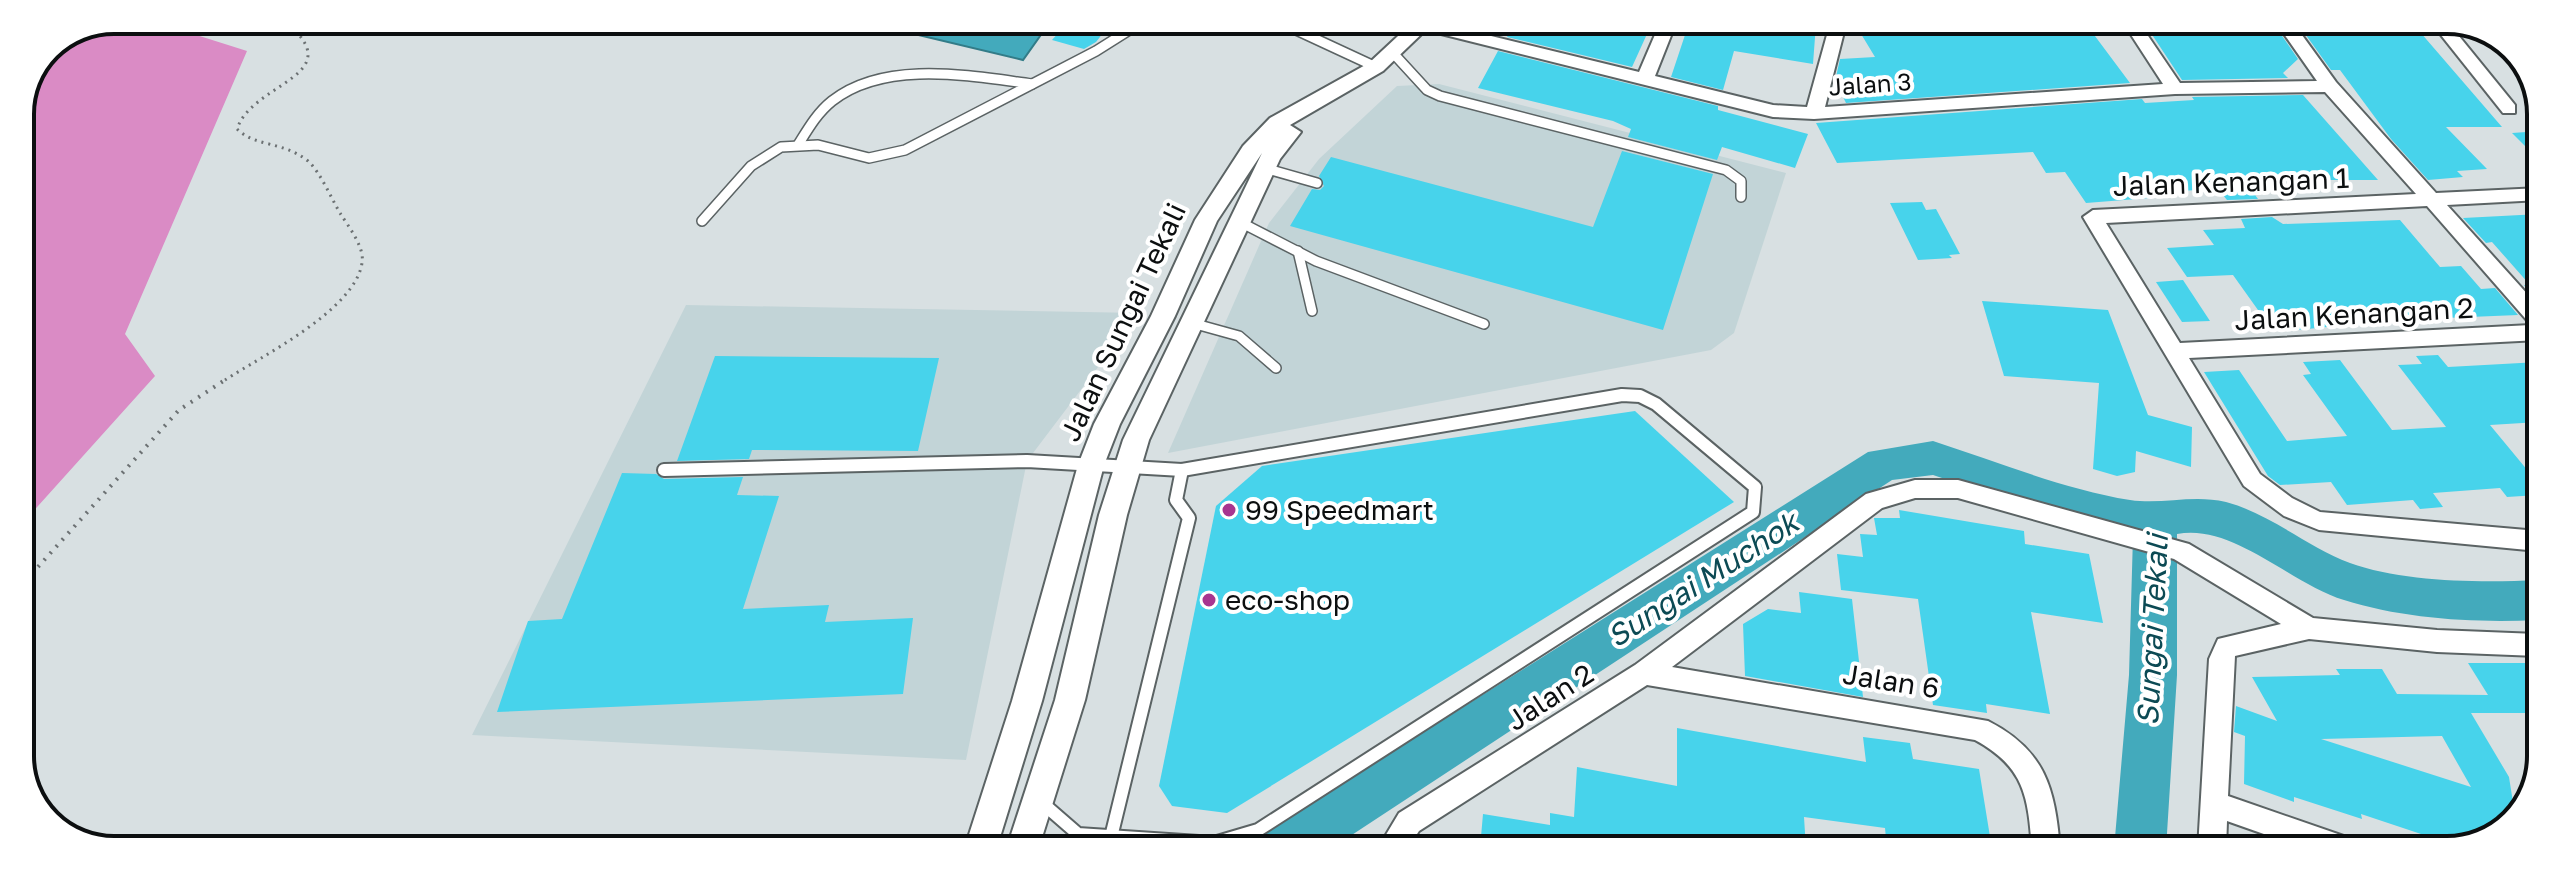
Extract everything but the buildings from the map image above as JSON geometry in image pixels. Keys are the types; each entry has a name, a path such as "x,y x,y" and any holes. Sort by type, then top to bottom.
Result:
{"street":[{"name":"Jalan Sungai Tekali","path":"984,836 1027,701 1091,465 1137,359 1163,316 1222,189 1278,123 1376,67 1412,34"},
{"name":"Jalan 3","path":"1462,34 1646,77 1749,107 1814,113 2175,89 2330,86"},
{"path":"1490,42 1495,34"},
{"path":"1646,77 1664,34"},
{"path":"1814,113 1835,34"},
{"path":"2139,34 2175,89"},
{"path":"2292,34 2330,86 2527,307"},
{"path":"2448,34 2509,109"},
{"name":"Jalan Sungai Tekali","path":"1026,836 1070,700 1136,440 1264,168 1278,147 1322,98"},
{"name":"Jalan Kenangan 1","path":"2527,195 2434,202 2094,216 2252,480 2294,513 2319,521 2527,540"},
{"name":"Jalan Kenangan 2","path":"2172,351 2527,333"},
{"name":"Jalan 2","path":"1400,836 1409,822 1644,673 1874,501 1889,494 1929,486 1958,489 2181,551 2309,628"},
{"path":"2213,836 2221,659 2227,647 2309,628 2437,641 2527,645"},
{"name":"Jalan 6","path":"1644,673 1979,729 2020,753 2031,769 2043,806 2045,836"},
{"path":"2214,804 2307,836"}],"lane":[{"path":"702,221 761,157 798,145 816,145 859,159 890,155 939,133 1124,34"},
{"path":"1305,34 1376,67"},
{"path":"1393,53 1427,90 1440,96 1726,170 1741,181 1741,197"},
{"path":"798,145 818,114 840,94 861,86 931,76 974,76 1033,84"},
{"path":"1264,168 1317,183"},
{"path":"1238,221 1390,291 1484,324"},
{"path":"1298,251 1312,311"},
{"path":"1192,323 1236,332 1259,349 1276,368"},
{"path":"664,470 1027,461 1182,470 1622,395 1640,396 1656,404 1755,487 1753,512 1258,830 1238,836"},
{"path":"1111,836 1189,518 1176,500 1182,470"},
{"path":"1037,798 1078,834 1100,836"}],"path":[{"path":"34,571 179,410 329,312 354,284 363,261 356,239 310,163 283,145 246,138 237,129 249,106 297,78 308,54 301,34"}],"shaded area":[{"path":"193,34 247,51 125,334 155,376 34,510 36,99 40,84 57,57 84,40 99,36"},
{"path":"1439,84 1786,173 1734,333 1711,350 1168,453 1269,223 1319,159 1397,86"},
{"path":"686,305 1139,313 1027,461 966,760 472,735"}],"water":[{"path":"914,34 1041,34 1023,60"}],"waterway":[{"name":"Sungai Muchok","path":"1305,836 1883,464 1933,458 2102,513 2155,522"},
{"name":"Sungai Tekali","path":"2155,522 2182,515 2207,515 2230,521 2320,571 2362,586 2440,597 2527,601"},
{"name":"Sungai Tekali","path":"2141,836 2153,675 2155,522"}],"place":[{"name":"99 Speedmart","path":"1229,510"},
{"name":"eco-shop","path":"1209,600"}]}
